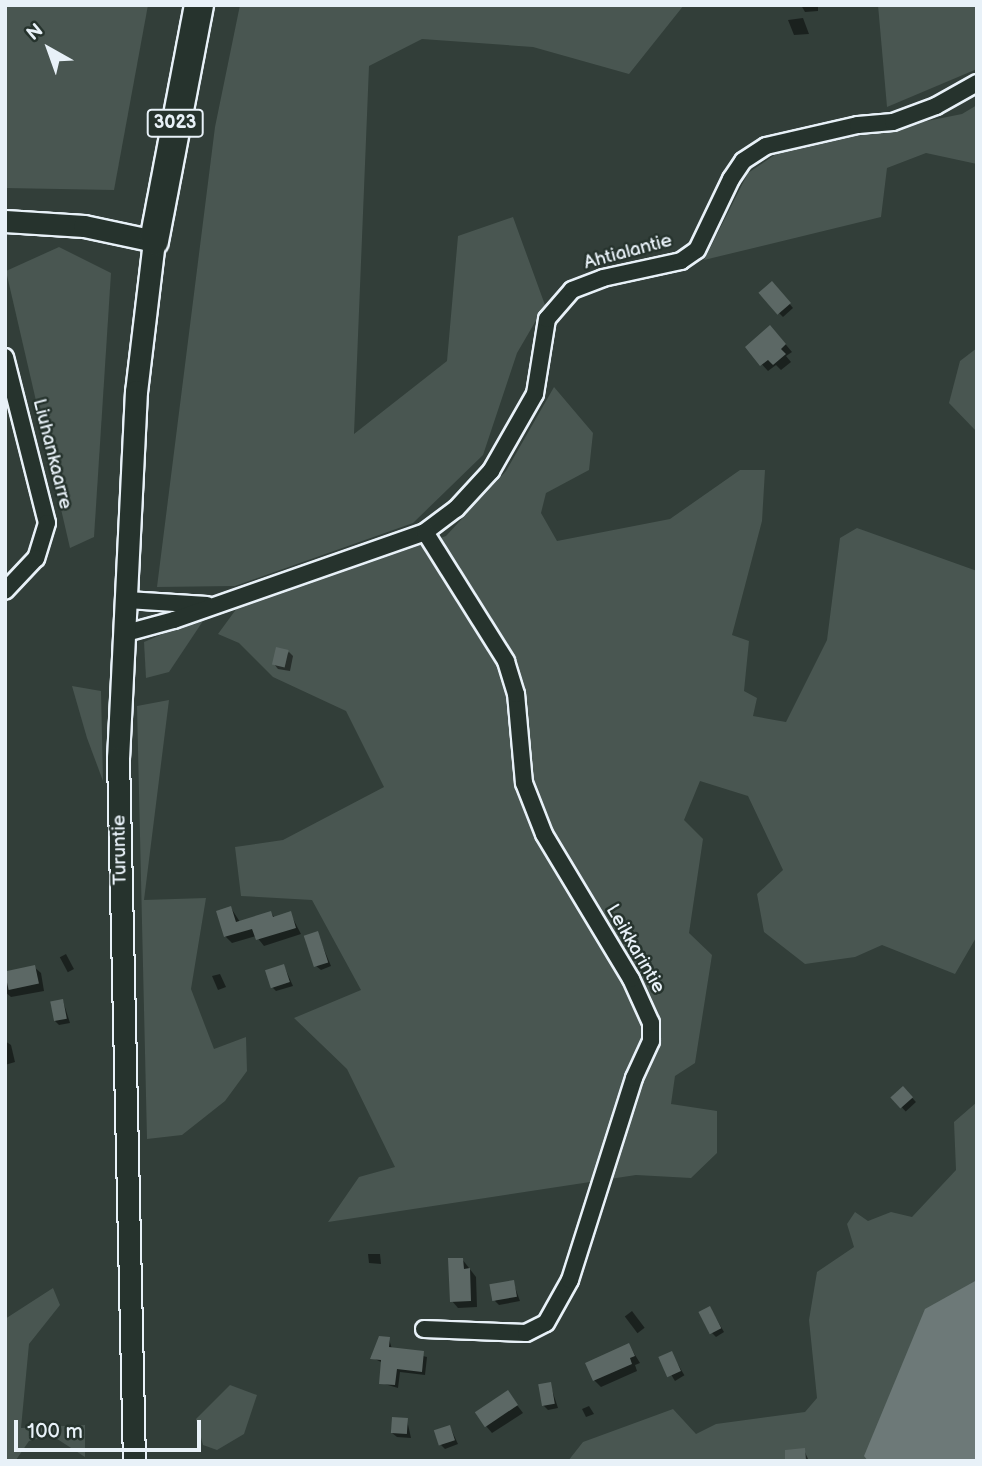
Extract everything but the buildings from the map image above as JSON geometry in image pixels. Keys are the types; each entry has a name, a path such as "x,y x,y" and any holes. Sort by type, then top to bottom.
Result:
{"highway":[{"name":"3023","path":"154,241 199,5"}],"main road":[{"path":"5,221 84,226 154,241"},
{"name":"Turuntie","path":"134,1461 118,757 136,391 154,241"}],"street":[{"name":"Ahtialantie","path":"126,633 174,620 209,605 425,532 456,509 491,471 535,394 547,319 572,290 681,261 697,250 743,162 766,146 858,125 893,122 936,106 977,83"},
{"name":"Liuhankaarre","path":"5,357 47,523 36,558 5,591"},
{"name":"Leikkarintie","path":"424,1329 526,1334 546,1323 570,1280 634,1078 651,1041 651,1023 631,979 544,834 524,783 516,694 506,661 425,532"},
{"name":"Ahtialantie","path":"127,600 209,605"}],"shaded area":[{"path":"5,5 148,5 114,190 5,188"},
{"path":"240,5 684,5 629,74 533,47 422,39 369,66 354,434 447,361 458,236 513,217 545,305 517,353 483,455 413,523 235,586 157,587 215,127"},
{"path":"878,5 977,5 977,69 887,107"},
{"path":"977,105 977,164 926,153 887,168 881,217 704,260 748,173 782,150 962,114"},
{"path":"59,247 111,273 94,537 70,548 6,271"},
{"path":"977,348 977,432 949,403 960,361"},
{"path":"554,387 593,433 589,470 546,493 541,513 557,541 670,519 740,470 765,470 762,521 732,635 749,641 744,691 757,698 753,716 786,722 827,640 840,538 857,528 977,571 977,936 955,974 882,945 855,957 805,964 764,932 757,894 783,870 748,796 700,781 684,820 703,839 689,933 712,955 695,1063 675,1076 671,1104 717,1111 717,1153 691,1178 636,1175 328,1222 359,1177 395,1167 347,1069 294,1018 361,990 312,900 241,896 235,847 283,840 384,787 346,711 273,677 239,643 218,634 237,608 446,536 506,471"},
{"path":"207,615 169,672 146,678 144,642"},
{"path":"72,686 101,691 103,781 87,738"},
{"path":"169,700 144,900 206,898 191,989 214,1049 246,1037 247,1071 225,1101 182,1135 147,1139 137,706"},
{"path":"977,1102 977,1461 568,1461 583,1442 673,1409 696,1434 716,1424 805,1412 817,1398 809,1320 817,1272 854,1247 847,1224 855,1212 868,1221 891,1212 912,1217 956,1170 954,1122"},
{"path":"977,1280 977,1461 868,1461 864,1456 925,1309"},
{"path":"53,1288 60,1305 29,1344 21,1428 85,1425 85,1457 51,1435 29,1441 16,1460 5,1459 5,1319"},
{"path":"230,1385 257,1395 244,1434 217,1450 203,1445 196,1419"}]}
